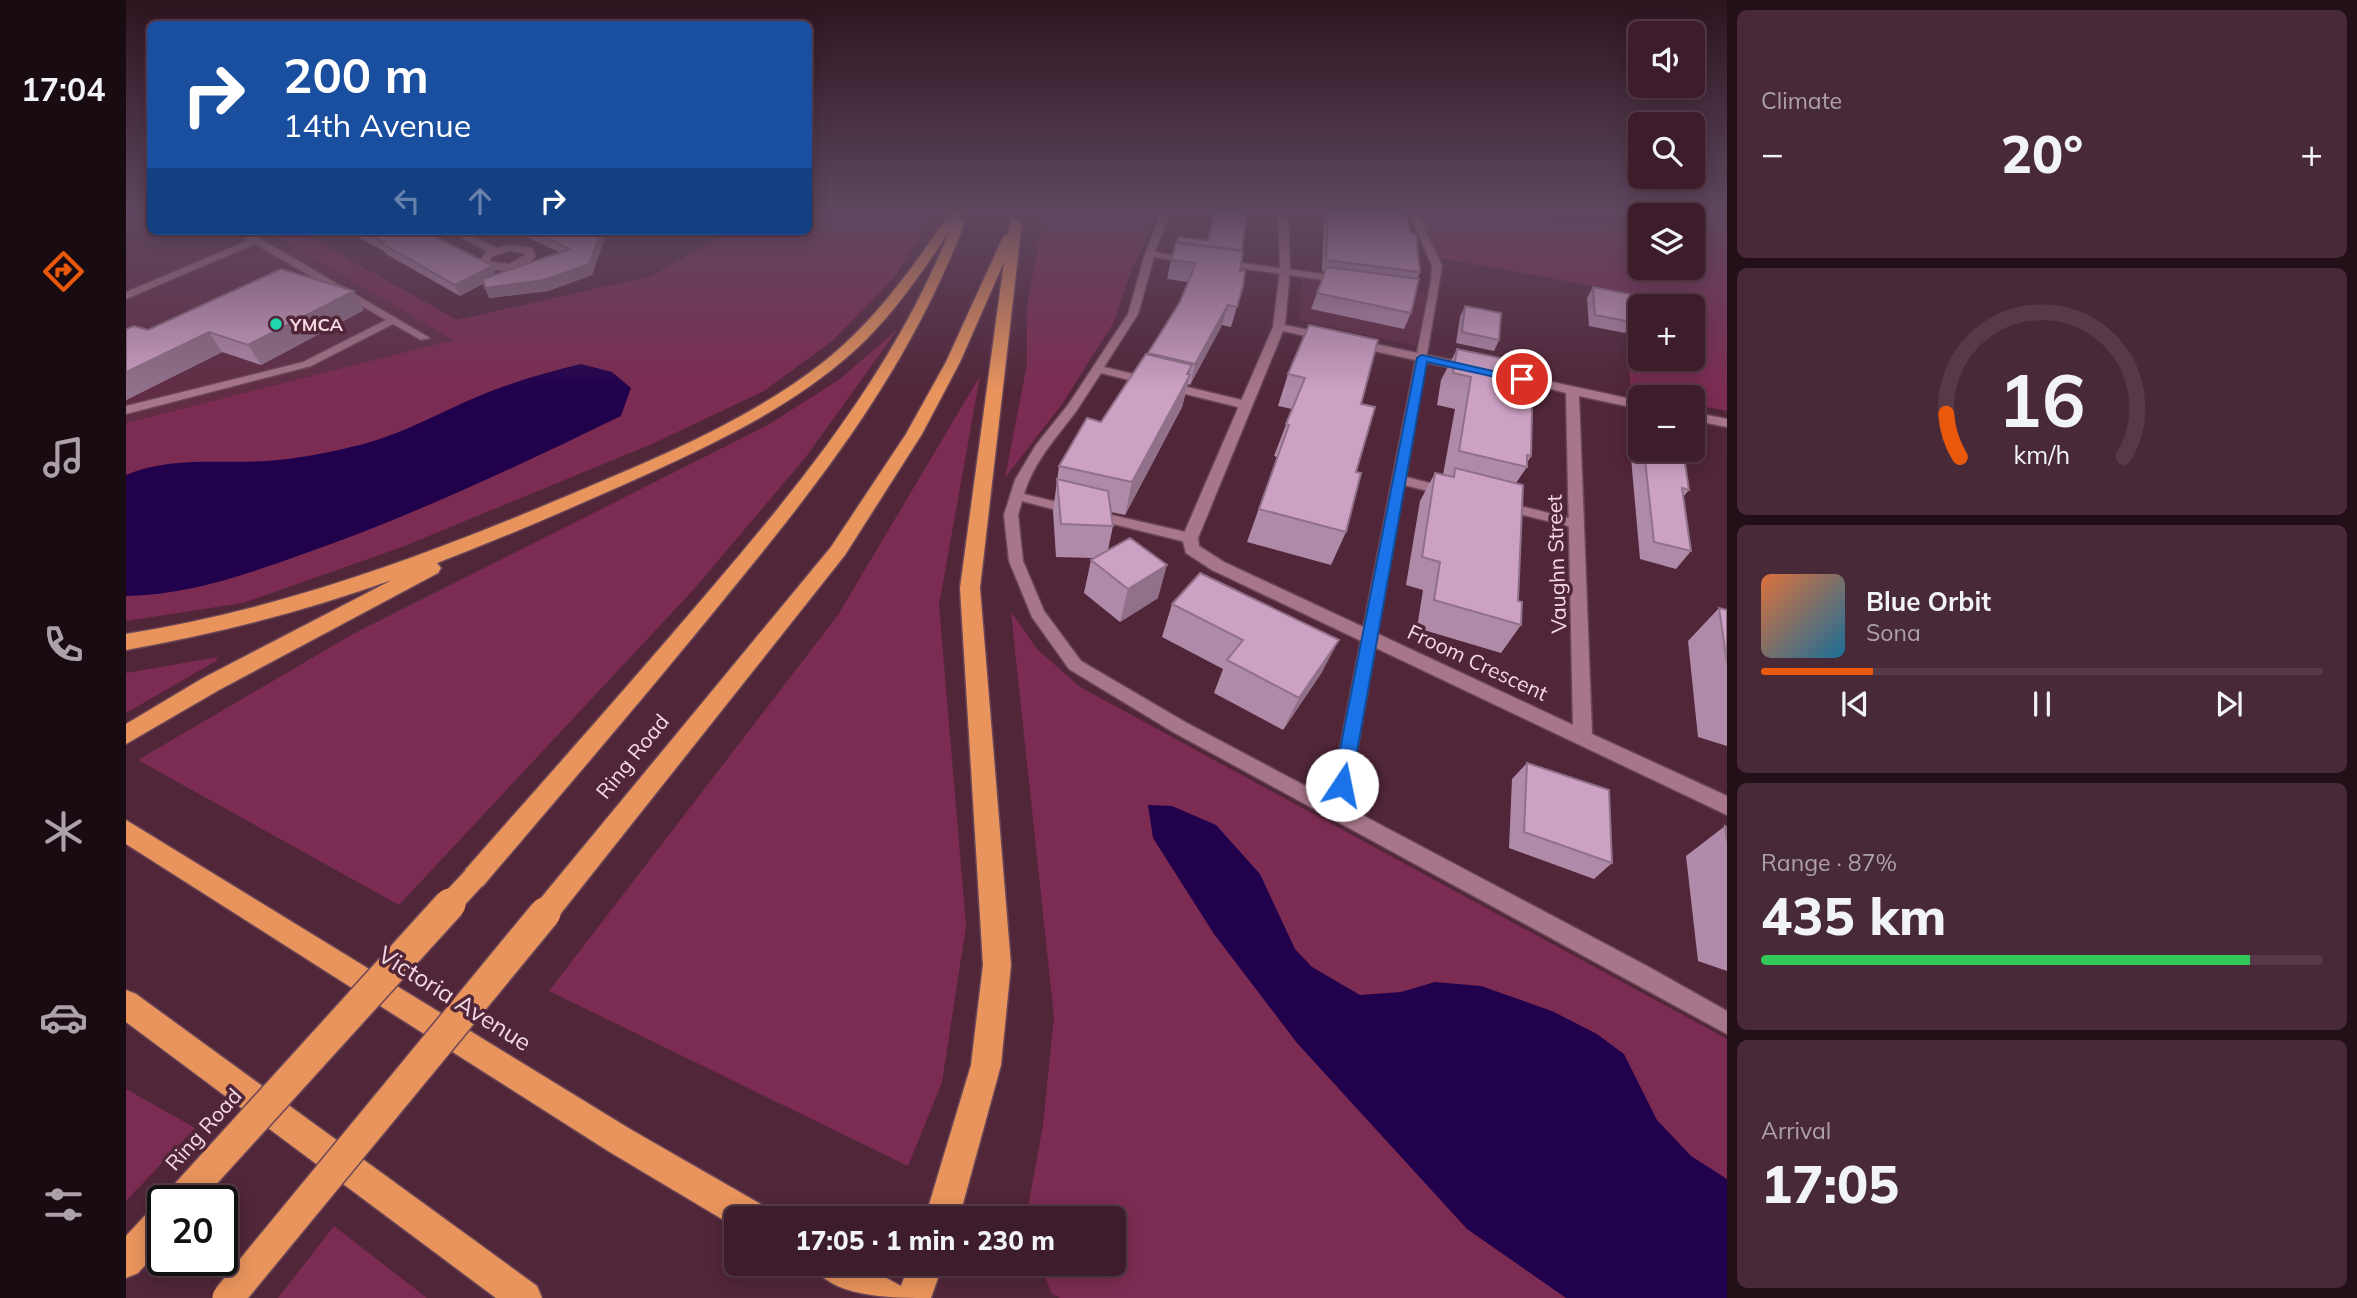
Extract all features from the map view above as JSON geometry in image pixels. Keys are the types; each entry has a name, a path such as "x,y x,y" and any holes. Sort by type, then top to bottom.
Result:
{"highway":[{"path":"126,735 257,659 511,527 683,451 800,385 864,333 917,271"},
{"name":"Ring Road","path":"195,1185 474,878 630,700 775,526 884,380 942,271"},
{"name":"Ring Road","path":"228,1298 838,551 914,434 953,362 993,271"},
{"path":"945,1206 986,1065 997,965 970,588 1009,271"},
{"path":"126,642 174,636 288,609 511,527"},
{"name":"Victoria Avenue","path":"126,831 607,1133 732,1206"},
{"path":"126,1004 525,1298"},
{"path":"127,1260 147,1238"},
{"path":"850,1276 888,1298"},
{"path":"914,1298 922,1276"}],"street":[{"path":"1190,538 1279,327 1285,271"},
{"path":"1279,327 1628,402"},
{"name":"Vaughn Street","path":"1572,390 1583,736"},
{"path":"1705,419 1727,424"},
{"name":"Froom Crescent","path":"1190,538 1192,549 1218,566 1727,806"}],"lane":[{"path":"126,296 185,271"},
{"path":"308,271 425,338"},
{"path":"1145,271 1133,314 1098,369 1042,445 1017,496 1011,515 1017,561 1037,613 1075,665 1179,727 1727,1023"},
{"path":"1282,271 1356,282"},
{"path":"1337,810 1422,358 1427,291 1435,271"},
{"path":"126,410 307,364 393,320"},
{"path":"1098,369 1247,405"},
{"path":"1400,480 1468,497"},
{"path":"1017,496 1190,538"},
{"path":"1495,504 1576,524"}],"shaded area":[{"path":"126,271 335,271 455,340 126,423"},
{"path":"334,271 369,271 457,320 651,276 661,271 898,271 832,341 764,391 652,444 402,547 243,603 126,621 126,423 454,340"},
{"path":"1034,271 1131,271 1114,322 1062,404 1005,478 1027,364 1027,306"},
{"path":"1509,271 1628,271 1628,280 1705,280 1705,271 1727,271 1727,411 1705,407 1705,385 1630,385 1629,371 1705,371 1705,294 1628,294 1628,358 1622,291"},
{"path":"1302,277 1424,293 1427,297 1416,346 1303,321 1299,317"},
{"path":"898,329 805,458 695,588 399,905 138,760 353,634 768,425 840,379"},
{"path":"581,364 612,372 631,388 621,416 465,489 306,553 240,576 195,587 126,596 126,475 160,465 278,460 363,444 408,428 494,390"},
{"path":"980,376 939,605 966,926 942,1082 908,1166 549,991 838,615"},
{"path":"1011,612 1037,649 1080,687 1727,1039 1727,1298 1060,1298 1052,1294 1044,1276 1126,1276 1126,1206 1028,1206 1043,1125 1054,1017"},
{"path":"218,657 216,661 126,713 126,673"},
{"path":"1148,805 1172,806 1216,825 1260,874 1295,949 1312,967 1360,995 1401,992 1435,982 1481,986 1552,1011 1597,1034 1624,1054 1657,1120 1691,1156 1727,1179 1727,1298 1566,1298 1467,1229 1297,1043 1214,934 1153,838"},
{"path":"126,1089 195,1128 126,1201"},
{"path":"334,1226 427,1298 278,1298"}],"building":[{"path":"278,271 286,271 354,291 248,345 209,332 126,372 126,329 134,326 148,330"},
{"path":"430,271 484,271 455,285"},
{"path":"507,271 571,271 544,280 485,288 483,279"},
{"path":"1193,271 1245,271 1237,307 1228,305 1195,364 1148,353 1180,302"},
{"path":"1326,271 1354,271 1419,279 1411,313 1317,293"},
{"path":"1593,287 1630,294 1628,321 1595,315"},
{"path":"1465,306 1501,313 1499,340 1462,332"},
{"path":"1309,325 1378,340 1361,404 1375,407 1356,472 1361,473 1346,532 1259,509 1289,425 1286,424 1305,378 1288,374"},
{"path":"1457,349 1533,365 1531,456 1527,455 1527,467 1459,451 1471,377 1453,373"},
{"path":"1146,354 1192,365 1187,374 1190,375 1132,482 1059,466 1087,418 1101,422"},
{"path":"1645,462 1685,462 1689,490 1682,488 1691,551 1654,542"},
{"path":"1455,468 1523,485 1518,601 1522,602 1521,625 1434,600 1440,562 1422,557 1435,473 1454,477"},
{"path":"1057,479 1108,491 1113,526 1061,524"},
{"path":"1130,538 1167,565 1128,589 1091,560"},
{"path":"1200,573 1339,640 1299,698 1227,660 1243,640 1172,604"},
{"path":"1719,608 1727,610 1727,663"},
{"path":"1527,763 1609,790 1612,863 1524,832"}],"place":[{"name":"YMCA","path":"276,324"}],"route":[{"path":"1342,785 1422,358 1522,379"}]}
